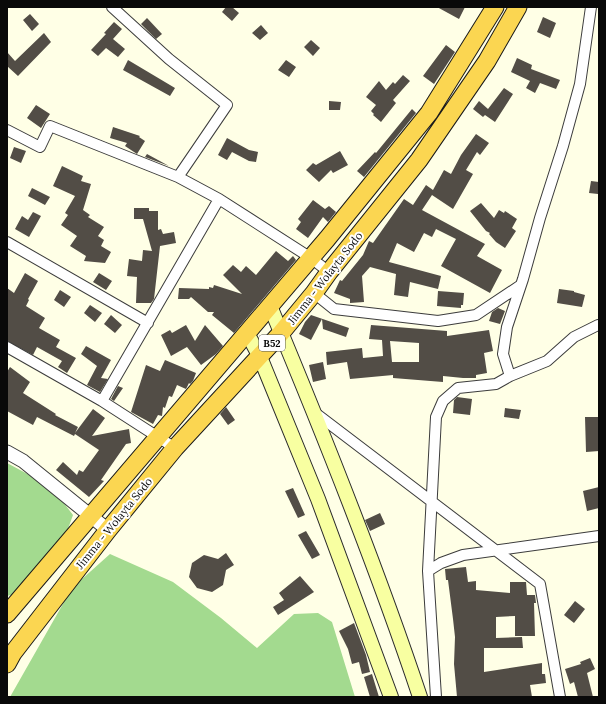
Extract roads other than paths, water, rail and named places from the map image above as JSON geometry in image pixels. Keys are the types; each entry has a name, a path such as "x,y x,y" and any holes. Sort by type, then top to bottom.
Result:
{"highway":[{"name":"Jimma - Wolayta Sodo","path":"7,614 311,258 429,113 495,7"},
{"name":"Jimma - Wolayta Sodo","path":"9,655 175,448 281,333 419,160 487,61 518,7"}],"main road":[{"path":"270,306 314,412 393,616 420,697"},
{"path":"247,333 260,357 318,499 391,697"}],"street":[{"path":"112,7 169,59 228,106 178,177"},
{"path":"510,376 504,354 507,327 563,146 580,84 592,7"},
{"path":"7,130 40,147 50,126 178,177 219,200 311,258 329,272"},
{"path":"102,401 219,200"},
{"path":"7,242 148,323"},
{"path":"314,293 334,309 438,321 476,315 521,284"},
{"path":"436,697 428,571 436,417 443,401 458,388 496,384 510,376 547,361 574,337 598,325"},
{"path":"7,347 102,401 175,448"},
{"path":"314,412 540,584 560,697"},
{"path":"7,452 23,461 108,530"},
{"path":"428,571 441,563 463,555 599,536"}]}
